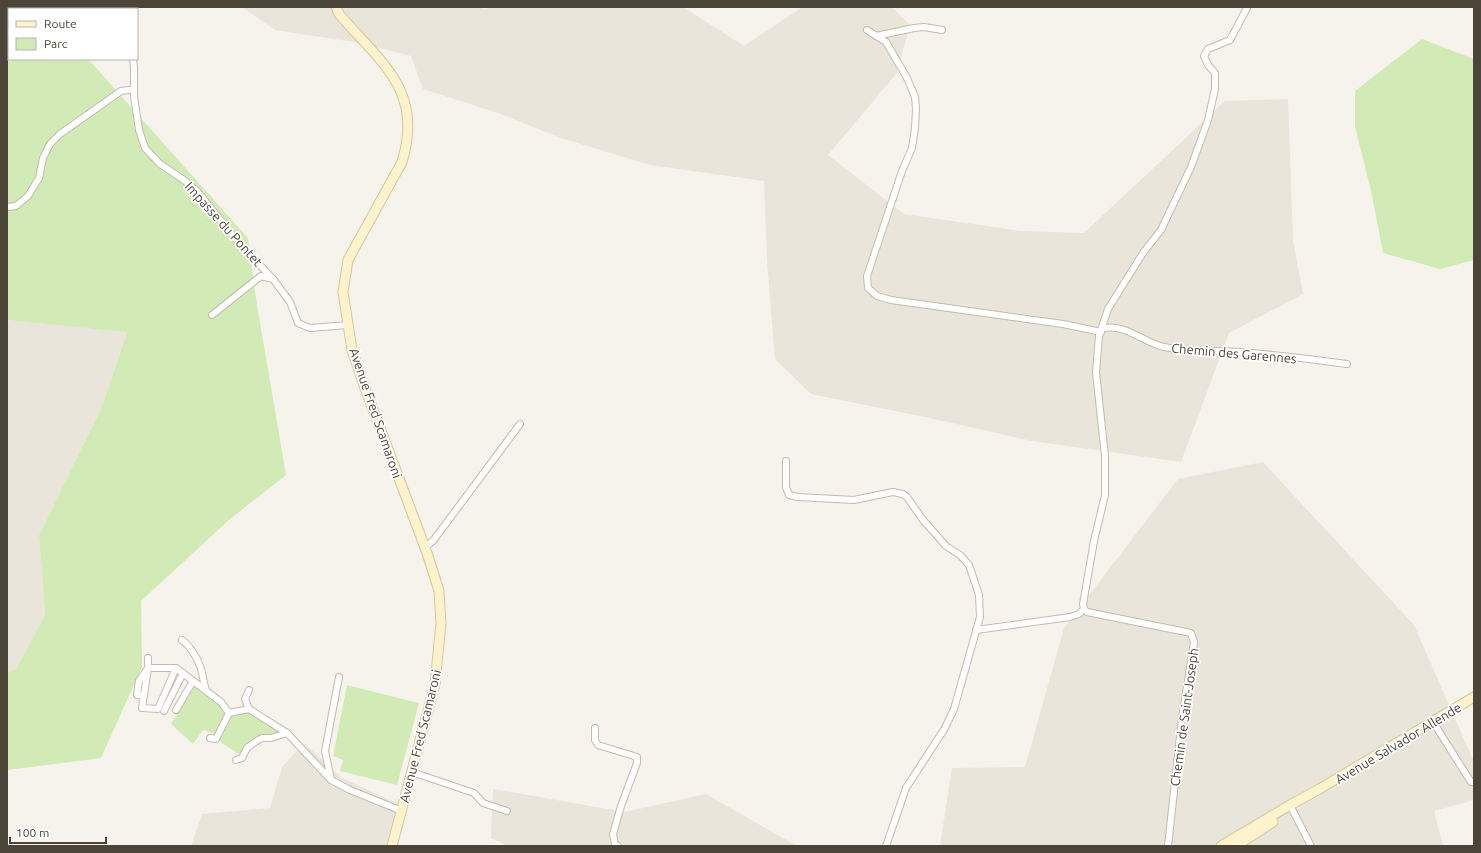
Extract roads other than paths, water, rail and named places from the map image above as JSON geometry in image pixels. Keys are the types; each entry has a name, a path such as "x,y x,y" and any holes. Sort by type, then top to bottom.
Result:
{"main road":[{"name":"Avenue Fred Scamaroni","path":"336,7 339,14 393,75 404,99 409,129 408,145 402,162 348,260 343,292 352,350 425,547 439,591 441,623 435,684 392,846"},
{"name":"Avenue Salvador Allende","path":"1221,846 1291,807 1474,697"},
{"name":"Avenue Salvador Allende","path":"1236,846 1291,807"}],"street":[{"path":"976,630 1070,617 1078,614 1084,609 1083,604 1094,541 1105,495 1105,456 1096,372 1101,330 1108,309 1143,253 1161,230 1191,167 1206,127 1214,89 1215,73 1208,65 1204,56 1208,49 1230,40 1247,8"},
{"path":"867,30 876,36 924,27 942,30"},
{"name":"Chemin des Garennes","path":"876,36 886,42 907,78 915,97 916,109 912,148 902,171 867,276 868,288 877,296 891,300 1101,330 1109,327 1134,333 1163,347 1194,351 1254,353 1347,364"},
{"name":"Impasse du Pontet","path":"133,60 134,90 139,130 145,148 160,164 184,180 197,191 238,242 272,279 290,302 298,323 310,328 348,325"},
{"path":"8,207 16,206 28,196 39,178 43,158 50,144 60,134 121,91 134,90"},
{"name":"Impasse du Pontet","path":"212,315 261,276 272,279"},
{"path":"425,547 433,541 520,424"},
{"path":"786,461 786,487 789,495 798,497 854,500 893,492 903,494 946,546 960,555 969,565 979,595 980,617 954,709 945,728 906,788 886,846"},
{"name":"Chemin de Saint-Joseph","path":"1084,609 1087,612 1191,633 1194,642 1182,718 1168,846"},
{"path":"182,640 187,644 200,666 203,683 207,691"},
{"path":"148,658 142,708 158,709 176,668"},
{"path":"148,668 176,668 221,702 228,713"},
{"path":"164,711 183,673"},
{"path":"331,780 325,751 340,677"},
{"path":"176,710 193,681"},
{"path":"249,690 245,699 249,709 287,733 331,780 350,790 402,811"},
{"path":"228,713 249,709"},
{"path":"210,738 216,739 228,713"},
{"path":"1433,722 1471,782 1474,782"},
{"path":"595,728 595,740 598,745 637,757 637,763 621,806 613,834 615,844 618,846"},
{"path":"236,760 242,758 247,748 262,738 271,738 287,733"},
{"path":"412,772 474,793 483,803 507,811"},
{"path":"1291,807 1311,846"}]}
